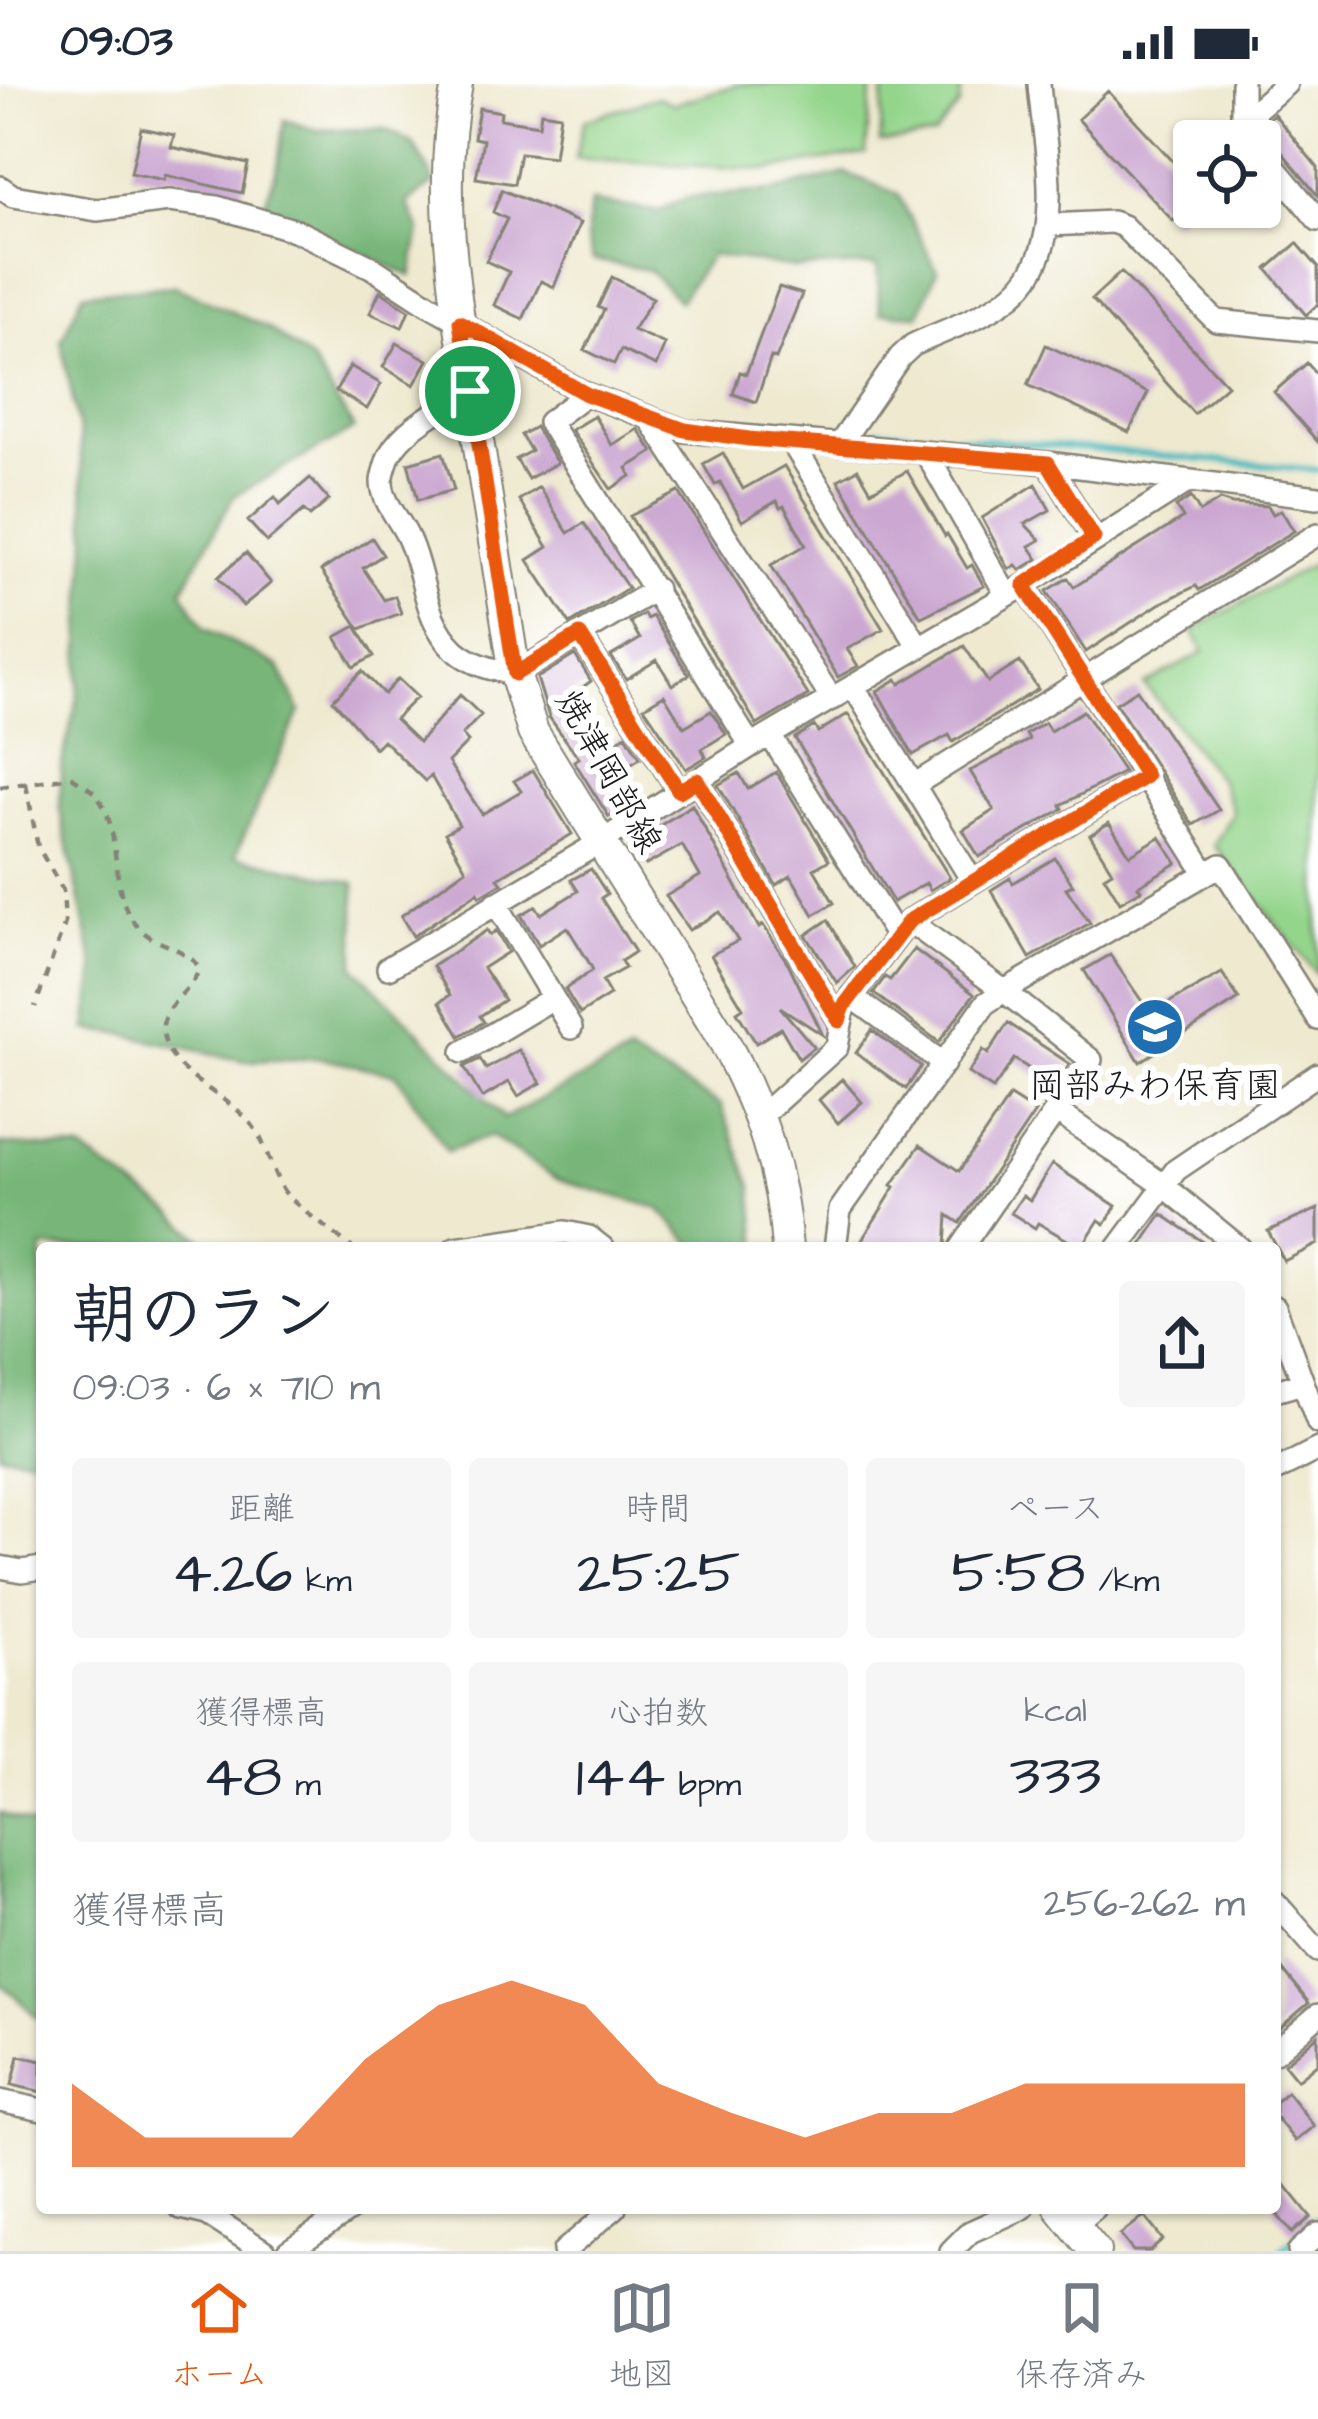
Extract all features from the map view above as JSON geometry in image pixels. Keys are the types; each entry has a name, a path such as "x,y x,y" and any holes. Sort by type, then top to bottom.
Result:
{"main road":[{"name":"焼津岡部線","path":"457,84 448,128 446,204 515,674 533,732 724,1041 760,1116 770,1141 787,1242"},
{"path":"1076,2214 1095,2251"}],"street":[{"path":"839,445 887,373 914,345 1015,292 1042,254 1050,225 1039,84"},
{"path":"1242,84 1244,120"},
{"path":"1252,120 1286,84"},
{"path":"1281,175 1318,220"},
{"path":"0,187 13,196 97,210 169,201 217,207 297,231 371,267 586,394 651,421 712,436 1048,463 1318,497"},
{"path":"1050,225 1112,222 1123,226 1216,321 1318,331"},
{"path":"470,391 405,436 389,455 382,480 387,503 411,542 439,631 457,651 474,663 515,674 656,590"},
{"path":"586,394 549,422 656,590 902,928 1004,991 1091,1060 966,1242"},
{"path":"651,421 832,699"},
{"path":"790,441 919,647"},
{"path":"926,453 1016,590 1087,680 1205,872"},
{"path":"1048,463 1094,538"},
{"path":"388,968 1189,481"},
{"path":"914,785 1318,534"},
{"path":"580,635 688,786 839,1021"},
{"path":"854,686 973,882"},
{"path":"760,1116 837,1047 839,1021 851,996 902,928 1146,776"},
{"path":"836,1242 840,1210 986,1003 1205,872 1221,865 1318,1018"},
{"path":"496,903 571,1028"},
{"path":"851,996 944,1064"},
{"path":"463,1052 553,998"},
{"path":"1122,1242 1162,1184 1318,1074"},
{"path":"1056,1111 1162,1184 1233,1242"},
{"path":"497,1242 566,1232 596,1242"},
{"path":"1281,1323 1318,1423"},
{"path":"1281,1389 1303,1383"},
{"path":"1281,1468 1318,1449"},
{"path":"0,1567 36,1569"},
{"path":"1281,1909 1318,1951"},
{"path":"1281,2047 1318,2014"},
{"path":"0,2101 36,2109"},
{"path":"207,2214 264,2251"},
{"path":"288,2251 344,2214"},
{"path":"564,2251 608,2214"},
{"path":"952,2251 970,2232 1010,2214"},
{"path":"1299,2251 1318,2234"}],"path":[{"path":"0,787 72,777 94,793 106,812 125,906 137,927 159,943 190,954 199,968 195,983 167,1009 166,1045 178,1066 245,1116 263,1138 284,1192 345,1242"},
{"path":"26,784 38,847 63,890 65,923 35,1007"}],"green space":[{"path":"739,84 872,84 866,154 767,170 575,158 585,120 658,97 674,104"},
{"path":"884,84 962,84 959,106 934,136 880,143"},
{"path":"284,120 317,130 385,129 413,143 435,182 407,203 420,230 411,276 263,208 278,166"},
{"path":"846,173 898,194 937,270 919,315 880,313 877,265 794,268 711,255 679,301 649,270 593,260 587,239 591,202 658,211 688,197 773,191"},
{"path":"175,286 268,328 311,360 354,429 233,497 182,591 205,628 279,667 300,711 235,856 355,883 355,967 504,1118 629,1054 721,1105 752,1186 757,1242 691,1242 658,1208 559,1180 491,1136 447,1151 396,1074 319,1058 245,1061 87,1030 95,969 60,810 61,767 78,695 87,536 79,431 61,341 83,293"},
{"path":"1318,561 1318,976 1214,845 1233,812 1221,782 1145,685 1204,652 1193,630"},
{"path":"0,1144 81,1150 171,1212 204,1242 36,1242 36,1458 0,1454"},
{"path":"0,1813 36,1827 36,2016 0,1982"}],"building":[{"path":"1108,91 1173,161 1173,221 1078,119"},
{"path":"479,108 501,112 500,119 539,125 541,112 560,115 554,157 520,153 514,184 476,178 483,140 474,138"},
{"path":"1281,123 1318,168 1318,196 1281,151"},
{"path":"141,128 174,135 171,147 248,164 242,193 165,175 164,180 131,173"},
{"path":"502,190 580,223 554,287 541,281 523,319 494,305 509,272 486,261 507,219 493,212"},
{"path":"1297,243 1318,267 1318,304 1306,315 1267,269"},
{"path":"1121,272 1227,385 1194,414 1092,299"},
{"path":"612,277 653,298 633,330 665,344 656,366 621,350 614,364 585,350 604,310 598,307"},
{"path":"779,287 802,294 776,359 771,357 756,402 733,394 740,372 746,374"},
{"path":"380,291 409,310 402,327 370,313"},
{"path":"397,343 428,360 414,385 383,367"},
{"path":"1046,345 1148,393 1129,432 1028,385"},
{"path":"1307,363 1318,376 1318,442 1274,392"},
{"path":"350,366 381,384 367,409 336,391"},
{"path":"594,416 612,445 638,429 653,452 627,468 631,476 611,489 571,430"},
{"path":"535,427 557,463 528,479 516,459 531,451 521,435"},
{"path":"443,453 454,490 418,500 408,463"},
{"path":"723,453 743,489 784,466 883,629 847,649 858,666 838,677 771,565 806,545 784,506 780,508 777,501 742,521 720,482 715,485 703,464"},
{"path":"858,469 871,491 907,471 945,536 984,586 921,617 838,480"},
{"path":"310,478 329,500 310,516 304,510 267,542 248,521 275,497 280,504"},
{"path":"1036,484 1050,510 1025,524 1040,540 1029,546 1038,559 1020,570 1016,565 1009,569 982,518"},
{"path":"539,487 568,533 584,523 628,588 570,624 528,560 548,547 519,500"},
{"path":"679,492 808,695 757,725 630,516"},
{"path":"1191,497 1200,512 1220,500 1268,506 1273,514 1281,510 1294,531 1199,590 1196,586 1159,604 1086,652 1047,591 1068,578 1074,587 1183,518 1176,507"},
{"path":"372,538 383,555 363,568 384,600 395,596 401,613 360,629 321,571"},
{"path":"246,553 271,583 243,606 218,577"},
{"path":"644,614 647,619 652,616 689,675 672,685 657,660 626,679 611,656 640,639 630,622"},
{"path":"356,626 374,656 354,667 336,637"},
{"path":"964,646 988,682 1020,662 1038,689 953,742 949,735 913,755 877,691 897,679 900,684"},
{"path":"575,655 591,681 565,700 582,723 577,726 595,754 626,735 640,758 612,775 630,804 609,817 574,761 579,758 549,717 537,678"},
{"path":"362,671 384,694 398,679 417,697 395,719 419,742 460,695 481,715 462,735 468,742 448,762 482,814 521,791 514,781 533,770 572,834 413,936 401,916 466,869 445,833 459,825 431,776 425,781 383,740 375,748 333,700"},
{"path":"1137,690 1219,810 1193,825 1116,703"},
{"path":"664,695 684,727 711,711 726,734 702,749 706,757 686,769 644,707"},
{"path":"1083,711 1124,772 979,857 963,830 994,810 970,771 1029,740 1026,734 1045,723 1050,731"},
{"path":"848,714 950,878 930,890 926,883 893,902 795,738 814,726 818,732"},
{"path":"776,772 829,860 814,869 834,903 814,915 791,876 776,885 718,785 739,773 748,789"},
{"path":"692,805 759,928 763,925 789,965 823,1035 780,1007 814,1047 799,1059 781,1028 756,1043 737,1012 743,1008 711,955 738,941 720,912 689,930 666,896 700,876 682,845 646,865 633,843"},
{"path":"1109,823 1130,855 1160,837 1177,863 1120,902 1104,876 1112,871 1090,835"},
{"path":"1055,858 1073,885 1066,888 1090,923 1030,958 991,890"},
{"path":"591,869 607,894 601,898 635,952 621,961 625,968 602,981 610,995 580,1014 565,989 593,970 587,959 567,927 539,945 521,915 536,906 541,914 578,891 571,880"},
{"path":"828,920 855,967 837,983 806,935"},
{"path":"487,930 490,935 496,931 508,952 483,968 504,1000 480,1016 484,1022 460,1036 440,1002 450,995 433,966"},
{"path":"914,949 974,994 939,1042 873,993"},
{"path":"1110,955 1150,1013 1222,973 1239,999 1140,1062 1084,970"},
{"path":"1008,1023 1070,1064 1055,1085 1014,1059 993,1089 968,1073 983,1050 988,1054"},
{"path":"872,1030 921,1066 906,1089 856,1053"},
{"path":"519,1050 541,1083 518,1096 509,1082 482,1098 464,1067 480,1059 486,1069"},
{"path":"842,1079 862,1102 838,1123 819,1100"},
{"path":"1010,1096 1035,1112 960,1223 948,1215 946,1242 861,1242 920,1145 959,1171"},
{"path":"1052,1164 1116,1206 1105,1224 1099,1220 1085,1242 1071,1242 1011,1213 1023,1195 1030,1200"},
{"path":"1318,1209 1318,1244 1284,1261 1281,1242 1274,1242 1268,1231"},
{"path":"1162,1214 1203,1242 1143,1242"},
{"path":"1281,1968 1309,2003 1281,2027"},
{"path":"1318,2035 1318,2063 1297,2080 1284,2064"},
{"path":"19,2056 36,2060 36,2091 12,2085"},
{"path":"1287,2092 1314,2126 1295,2141 1281,2124 1281,2097"},
{"path":"1281,2180 1311,2217 1292,2233 1277,2214 1281,2214"},
{"path":"1144,2216 1163,2240 1150,2251 1133,2251 1120,2235"}],"waterway":[{"path":"878,430 1318,470"},
{"path":"1281,2251 1318,2218"}],"place":[{"name":"岡部みわ保育園","path":"1155,1027"}],"route":[{"path":"460,322 586,394 685,430 1048,463 1094,538 1024,585 1146,776 909,921 844,1006 839,1021 697,780 679,791 580,635 515,674 470,391 460,322"}]}
